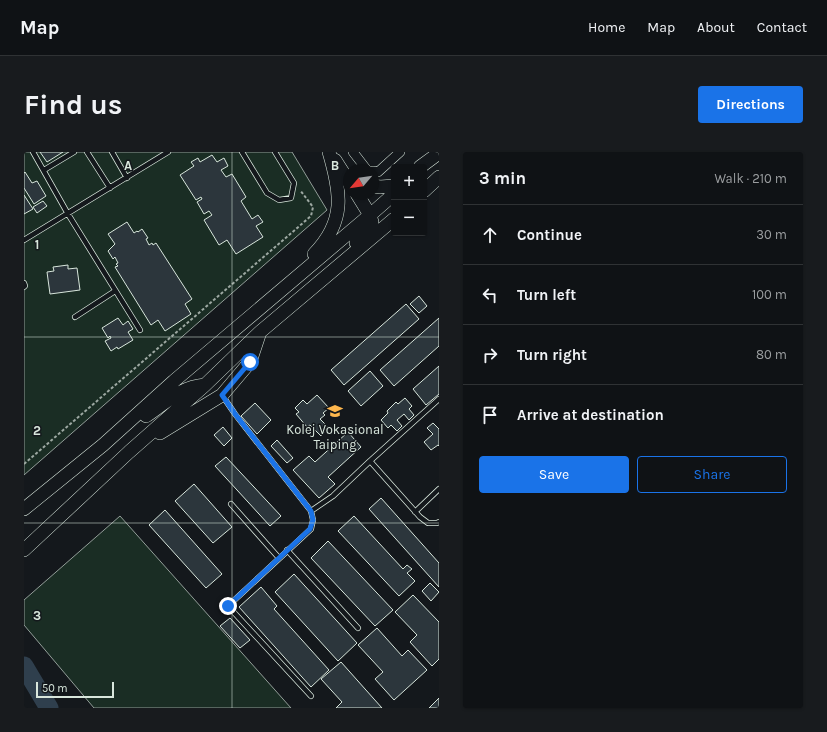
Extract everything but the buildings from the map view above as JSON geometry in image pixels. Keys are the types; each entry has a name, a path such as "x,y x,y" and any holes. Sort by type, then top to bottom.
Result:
{"main road":[{"path":"330,152 343,164"},
{"path":"330,152 343,173"},
{"path":"271,299 324,243 331,232 339,202 336,175 330,152"},
{"path":"424,164 439,154"},
{"path":"427,164 439,154"},
{"path":"427,181 439,171"},
{"path":"427,188 439,177"},
{"path":"379,187 391,186"},
{"path":"24,509 103,445 174,381 391,197"},
{"path":"129,452 222,395 250,362 260,332 268,318 361,239 367,232 372,222 370,215 361,200"},
{"path":"370,215 387,214 391,212"},
{"path":"24,550 129,452 205,385 260,332 391,223"},
{"path":"103,445 184,389 205,385 222,395"}],"street":[{"path":"353,152 362,164"},
{"path":"379,169 400,152"}],"lane":[{"path":"33,152 68,214 140,330"},
{"path":"44,170 74,152"},
{"path":"87,152 110,188"},
{"path":"112,152 127,178"},
{"path":"24,240 168,152"},
{"path":"242,152 267,193 279,200 291,198 294,183 275,152"},
{"path":"24,283 24,287"},
{"path":"75,316 115,291"},
{"path":"222,395 235,414 311,511 313,520 310,529 228,606 311,696"},
{"path":"311,511 333,496 439,399"},
{"path":"370,461 420,518 428,523 439,522"},
{"path":"415,512 439,489"},
{"path":"231,504 279,558"},
{"path":"287,550 358,628"}],"path":[{"path":"24,464 311,216 313,207 294,183"}],"green space":[{"path":"24,152 292,152 327,210 24,475"},
{"path":"120,516 291,708 94,708 24,625 24,600"}],"waterway":[{"path":"24,666 49,708"}],"place":[{"name":"Kolej Vokasional Taiping","path":"335,411"}],"route":[{"path":"228,606 310,529 313,520 311,511 235,414 222,395 250,362"}]}
